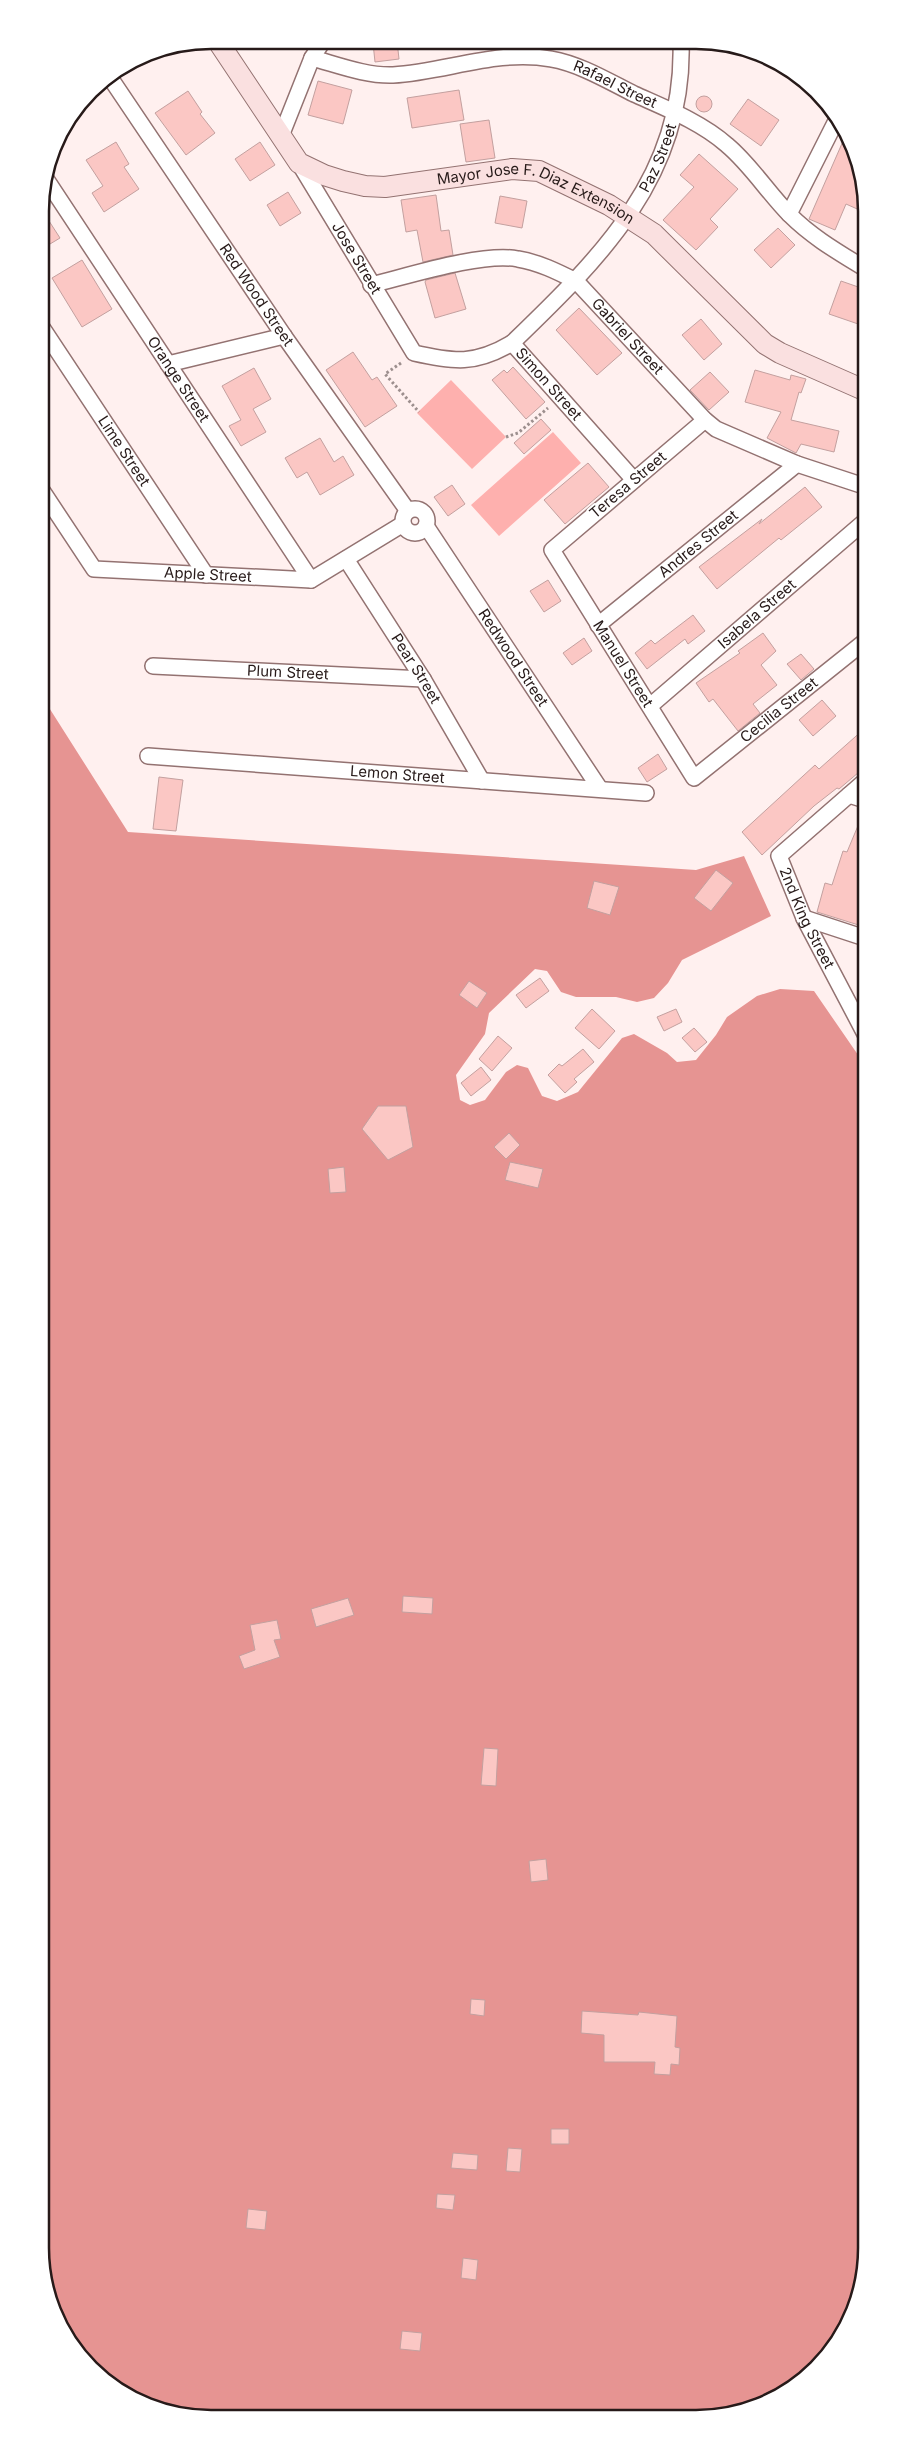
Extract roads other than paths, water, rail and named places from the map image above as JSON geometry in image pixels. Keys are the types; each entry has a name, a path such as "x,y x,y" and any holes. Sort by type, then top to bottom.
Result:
{"street":[{"name":"Mayor Jose F. Diaz Extension","path":"222,49 300,163 324,175 343,181 379,187 526,168 547,174 629,216 669,247 747,328 765,344 795,360 858,387"},
{"path":"280,136 312,58 318,49"},
{"name":"Paz Street","path":"512,343 576,281 629,216 661,159 675,113 680,85 681,49"},
{"name":"Rafael Street","path":"312,58 381,75 425,71 490,59 537,56 571,64 675,113 713,134 728,145 790,214 836,251 858,264"},
{"name":"Red Wood Street","path":"113,82 406,517"},
{"path":"790,214 834,125"},
{"name":"Jose Street","path":"300,163 371,285 414,354"},
{"name":"Orange Street","path":"51,186 311,580"},
{"name":"Gabriel Street","path":"371,285 464,263 507,258 529,262 576,281 705,420 716,429 797,464 858,484"},
{"path":"168,364 284,336"},
{"name":"Lime Street","path":"49,338 206,575"},
{"name":"Simon Street","path":"414,354 463,361 487,356 512,343 634,480"},
{"name":"Teresa Street","path":"552,550 705,420"},
{"name":"Andres Street","path":"598,625 797,464"},
{"name":"Apple Street","path":"49,501 94,569 311,580"},
{"path":"311,580 346,559 406,517"},
{"name":"Redwood Street","path":"406,517 411,532 417,533 426,526 600,790"},
{"name":"Isabela Street","path":"650,706 858,527"},
{"name":"Manuel Street","path":"552,550 694,778"},
{"name":"Pear Street","path":"346,559 423,680 482,781"},
{"name":"Cecilia Street","path":"694,778 858,647"},
{"name":"Plum Street","path":"153,666 423,680"},
{"name":"Lemon Street","path":"148,756 646,793"},
{"path":"858,787 849,795 858,798"},
{"name":"2nd King Street","path":"849,795 779,856 804,918 858,1021"},
{"path":"804,918 858,936"}]}
